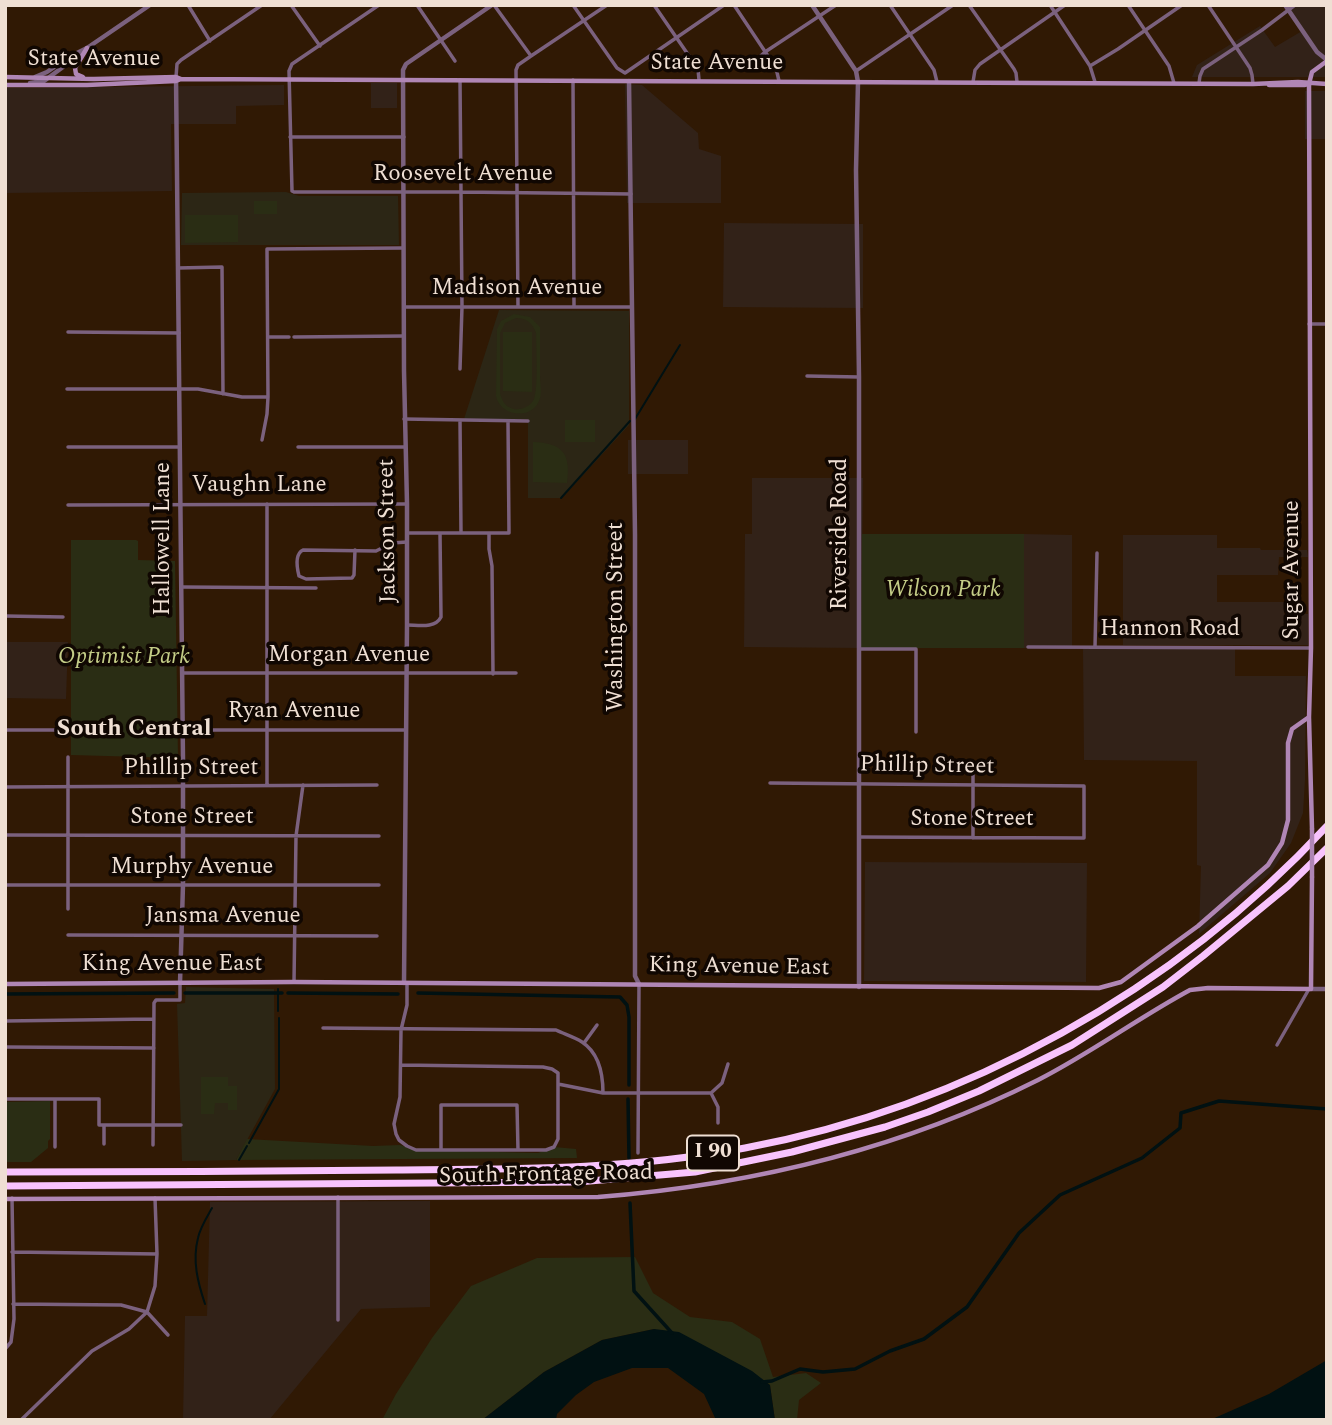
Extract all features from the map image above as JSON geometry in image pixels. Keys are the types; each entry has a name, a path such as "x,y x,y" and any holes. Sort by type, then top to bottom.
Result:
{"highway":[{"name":"I 90","path":"5,1172 578,1168 693,1157 746,1148 836,1126 923,1097 1021,1055 1065,1032 1154,975 1195,945 1277,876 1327,826"},
{"name":"I 90","path":"5,1186 578,1182 695,1172 792,1152 885,1127 928,1112 979,1091 1072,1045 1163,988 1245,923 1327,848"}],"main road":[{"path":"88,48 76,65 75,72 94,79"},
{"path":"1309,83 1311,74 1327,61"},
{"name":"State Avenue","path":"5,77 1253,83 1284,86 1327,84"},
{"name":"State Avenue","path":"5,84 87,85 178,79"},
{"name":"Sugar Avenue","path":"1309,83 1311,989"},
{"name":"King Avenue East","path":"5,984 294,982 1099,988 1121,982 1198,926 1268,866 1282,843 1288,820 1288,743 1292,729 1309,717"},
{"name":"South Frontage Road","path":"5,1199 536,1198 608,1196 741,1180 856,1152 969,1111 1087,1054 1190,990 1311,989"}],"street":[{"path":"5,84 36,83 48,78 150,5"},
{"path":"188,5 210,41"},
{"path":"178,79 177,64 181,60 262,5"},
{"path":"291,5 320,46"},
{"path":"379,5 292,64 289,71 290,136 404,137"},
{"path":"416,5 454,61"},
{"path":"403,79 405,65 493,5 531,57"},
{"path":"573,5 617,68 625,73 724,5"},
{"path":"518,307 516,70 519,65 607,5"},
{"path":"654,5 698,69 699,81"},
{"path":"734,5 776,68 779,82"},
{"path":"812,5 856,71 953,5"},
{"path":"750,69 765,52 836,5"},
{"path":"890,5 934,70 937,82"},
{"path":"969,5 1016,73 1017,82"},
{"path":"1050,5 1090,65 1095,82"},
{"path":"973,82 976,68 1065,5"},
{"path":"1128,5 1169,66 1174,83"},
{"path":"1090,65 1146,31 1182,5"},
{"path":"1208,5 1250,68 1253,83"},
{"path":"1199,83 1203,69 1236,48 1286,8 1295,5"},
{"path":"1286,8 1317,52 1327,61"},
{"path":"33,77 88,48"},
{"path":"1317,52 1319,66"},
{"name":"Riverside Road","path":"856,71 859,987"},
{"name":"Hallowell Lane","path":"153,1019 153,1003 156,1000 180,1000 182,935 178,79"},
{"name":"Jackson Street","path":"403,79 404,419 407,504 407,1005 401,1030 400,1097 394,1124 396,1134 407,1146 416,1150 441,1150"},
{"path":"460,80 460,369"},
{"path":"573,80 574,307"},
{"name":"Washington Street","path":"629,81 635,535 635,976 639,984 638,1153"},
{"name":"Roosevelt Avenue","path":"290,136 294,192 631,194"},
{"path":"262,440 268,397 267,249 403,248"},
{"path":"178,268 222,267 223,394"},
{"name":"Madison Avenue","path":"404,307 631,307"},
{"path":"1309,324 1327,324"},
{"path":"68,332 179,333"},
{"path":"268,337 404,336"},
{"path":"807,376 859,377"},
{"path":"67,389 198,389 242,397 268,397"},
{"path":"404,419 528,421"},
{"path":"460,420 461,533"},
{"path":"407,533 509,533 508,421"},
{"path":"68,447 180,447"},
{"path":"298,447 405,447"},
{"path":"267,504 267,786"},
{"name":"Vaughn Lane","path":"68,505 407,504"},
{"path":"407,625 433,625 441,618 440,533"},
{"path":"489,533 493,674"},
{"path":"355,550 352,579 306,579 299,576 298,554 301,550 355,550 380,550 392,544 407,542"},
{"path":"1095,647 1097,552"},
{"path":"182,587 316,587"},
{"path":"5,616 63,617"},
{"name":"Hannon Road","path":"1028,647 1311,648"},
{"path":"859,649 916,649 916,732"},
{"name":"Morgan Avenue","path":"182,673 516,673"},
{"path":"5,730 65,730"},
{"name":"Ryan Avenue","path":"183,730 405,730"},
{"path":"68,757 68,909"},
{"path":"973,763 973,838"},
{"name":"Phillip Street","path":"770,783 1084,786 1084,838"},
{"path":"294,982 296,836 303,785"},
{"name":"Phillip Street","path":"5,787 377,785"},
{"name":"Stone Street","path":"5,835 379,836"},
{"name":"Stone Street","path":"860,837 1084,838"},
{"name":"Murphy Avenue","path":"5,885 379,886"},
{"name":"Jansma Avenue","path":"68,935 377,936"},
{"path":"1277,1045 1308,989 1327,989"},
{"path":"5,1021 153,1019 153,1145"},
{"path":"584,1043 597,1025"},
{"path":"323,1028 556,1028 584,1043 595,1057 603,1073 603,1093"},
{"path":"5,1047 154,1048"},
{"path":"558,1084 603,1093 711,1093 722,1083 728,1064"},
{"path":"401,1065 543,1068 558,1073 558,1139 554,1147 546,1150 518,1150 441,1150 441,1105 517,1105 518,1150"},
{"path":"711,1093 718,1107 718,1123"},
{"path":"5,1099 99,1099 99,1125 181,1125"},
{"path":"55,1099 55,1147"},
{"path":"104,1125 104,1144"},
{"path":"5,1349 11,1342 14,1319 12,1198"},
{"path":"21,1420 92,1351 129,1329 146,1312 155,1286 155,1198"},
{"path":"338,1198 338,1320"},
{"path":"12,1252 157,1254"},
{"path":"13,1304 121,1305 146,1312 168,1335"}],"shaded area":[{"path":"1295,5 1327,5 1327,77 1192,77 1197,65 1260,26 1275,47 1302,31 1288,10"},
{"path":"371,83 397,83 397,108 371,108"},
{"path":"625,84 642,85 698,133 699,149 721,156 721,203 627,203"},
{"path":"284,85 284,105 236,106 236,124 171,124 172,191 5,193 5,88"},
{"path":"1305,91 1327,91 1327,139 1305,139"},
{"path":"286,192 299,196 398,196 399,245 181,245 182,193"},
{"path":"724,223 863,224 863,308 723,307"},
{"path":"499,310 629,311 629,425 562,498 528,498 528,419 464,419"},
{"path":"628,440 688,440 688,474 628,474"},
{"path":"752,478 863,478 861,648 744,647 745,534 752,534"},
{"path":"1024,534 1072,535 1072,649 1024,648"},
{"path":"1123,535 1217,535 1217,548 1307,550 1308,557 1279,557 1278,575 1217,575 1217,602 1284,602 1284,614 1308,614 1308,645 1123,645"},
{"path":"5,642 68,642 66,699 5,698"},
{"path":"1083,649 1235,649 1235,676 1306,676 1303,813 1291,843 1270,873 1199,934 1201,866 1197,865 1197,761 1084,760"},
{"path":"865,862 1087,863 1086,982 864,981"},
{"path":"186,987 274,989 275,1089 236,1160 182,1161 177,1004 185,1003"},
{"path":"430,1201 430,1307 361,1309 269,1420 183,1420 185,1316 207,1316 210,1202"},
{"path":"654,1329 679,1332 752,1371 770,1385 775,1420 716,1420 704,1394 668,1368 632,1368 594,1382 557,1414 556,1420 482,1420 544,1372 602,1340"},
{"path":"1327,1360 1327,1420 1210,1420 1269,1394"}],"green space":[{"path":"254,201 277,201 277,214 254,214"},
{"path":"185,215 238,215 238,242 185,243"},
{"path":"514,314 530,317 540,327 541,396 537,405 524,413 510,412 499,403 496,396 497,329 501,321","holes":["516,318 526,320 535,329 537,379 533,401 517,409 506,405 500,393 500,333 505,323"]},
{"path":"503,332 532,332 532,392 503,391"},
{"path":"565,420 595,420 595,442 565,442"},
{"path":"533,442 552,445 563,452 568,464 567,483 533,482"},
{"name":"Wilson Park","path":"862,534 1024,534 1024,648 861,648"},
{"name":"Optimist Park","path":"71,540 136,540 138,560 175,561 178,758 71,755"},
{"path":"201,1077 228,1077 228,1086 237,1086 237,1110 228,1110 228,1103 215,1103 214,1114 201,1114"},
{"path":"50,1101 48,1148 31,1162 5,1162 5,1102"},
{"path":"247,1139 400,1145 416,1150 538,1153 554,1147 576,1149 577,1158 236,1160"},
{"path":"635,1257 653,1293 690,1317 732,1322 760,1339 773,1377 806,1373 821,1383 799,1400 797,1420 775,1420 770,1385 654,1329 602,1340 544,1372 482,1420 382,1420 432,1338 471,1286 537,1258"}],"waterway":[{"path":"635,419 680,345"},
{"path":"561,498 630,421"},
{"path":"278,989 278,1011"},
{"path":"5,994 174,993"},
{"path":"185,993 282,993"},
{"path":"288,993 398,994"},
{"path":"418,993 620,997 627,1005 629,1017 629,1085"},
{"path":"249,1143 279,1089 279,1018"},
{"path":"628,1099 629,1158"},
{"path":"762,1382 772,1381 800,1369 823,1372 855,1369 890,1351 924,1339 967,1307 1019,1233 1060,1195 1142,1158 1180,1128 1181,1113 1219,1101 1327,1109"},
{"path":"239,1160 247,1146"},
{"path":"630,1203 634,1291 672,1333"},
{"path":"205,1304 198,1280 196,1247 199,1234 212,1208"}],"district":[{"name":"South Central","path":"134,730"}]}
